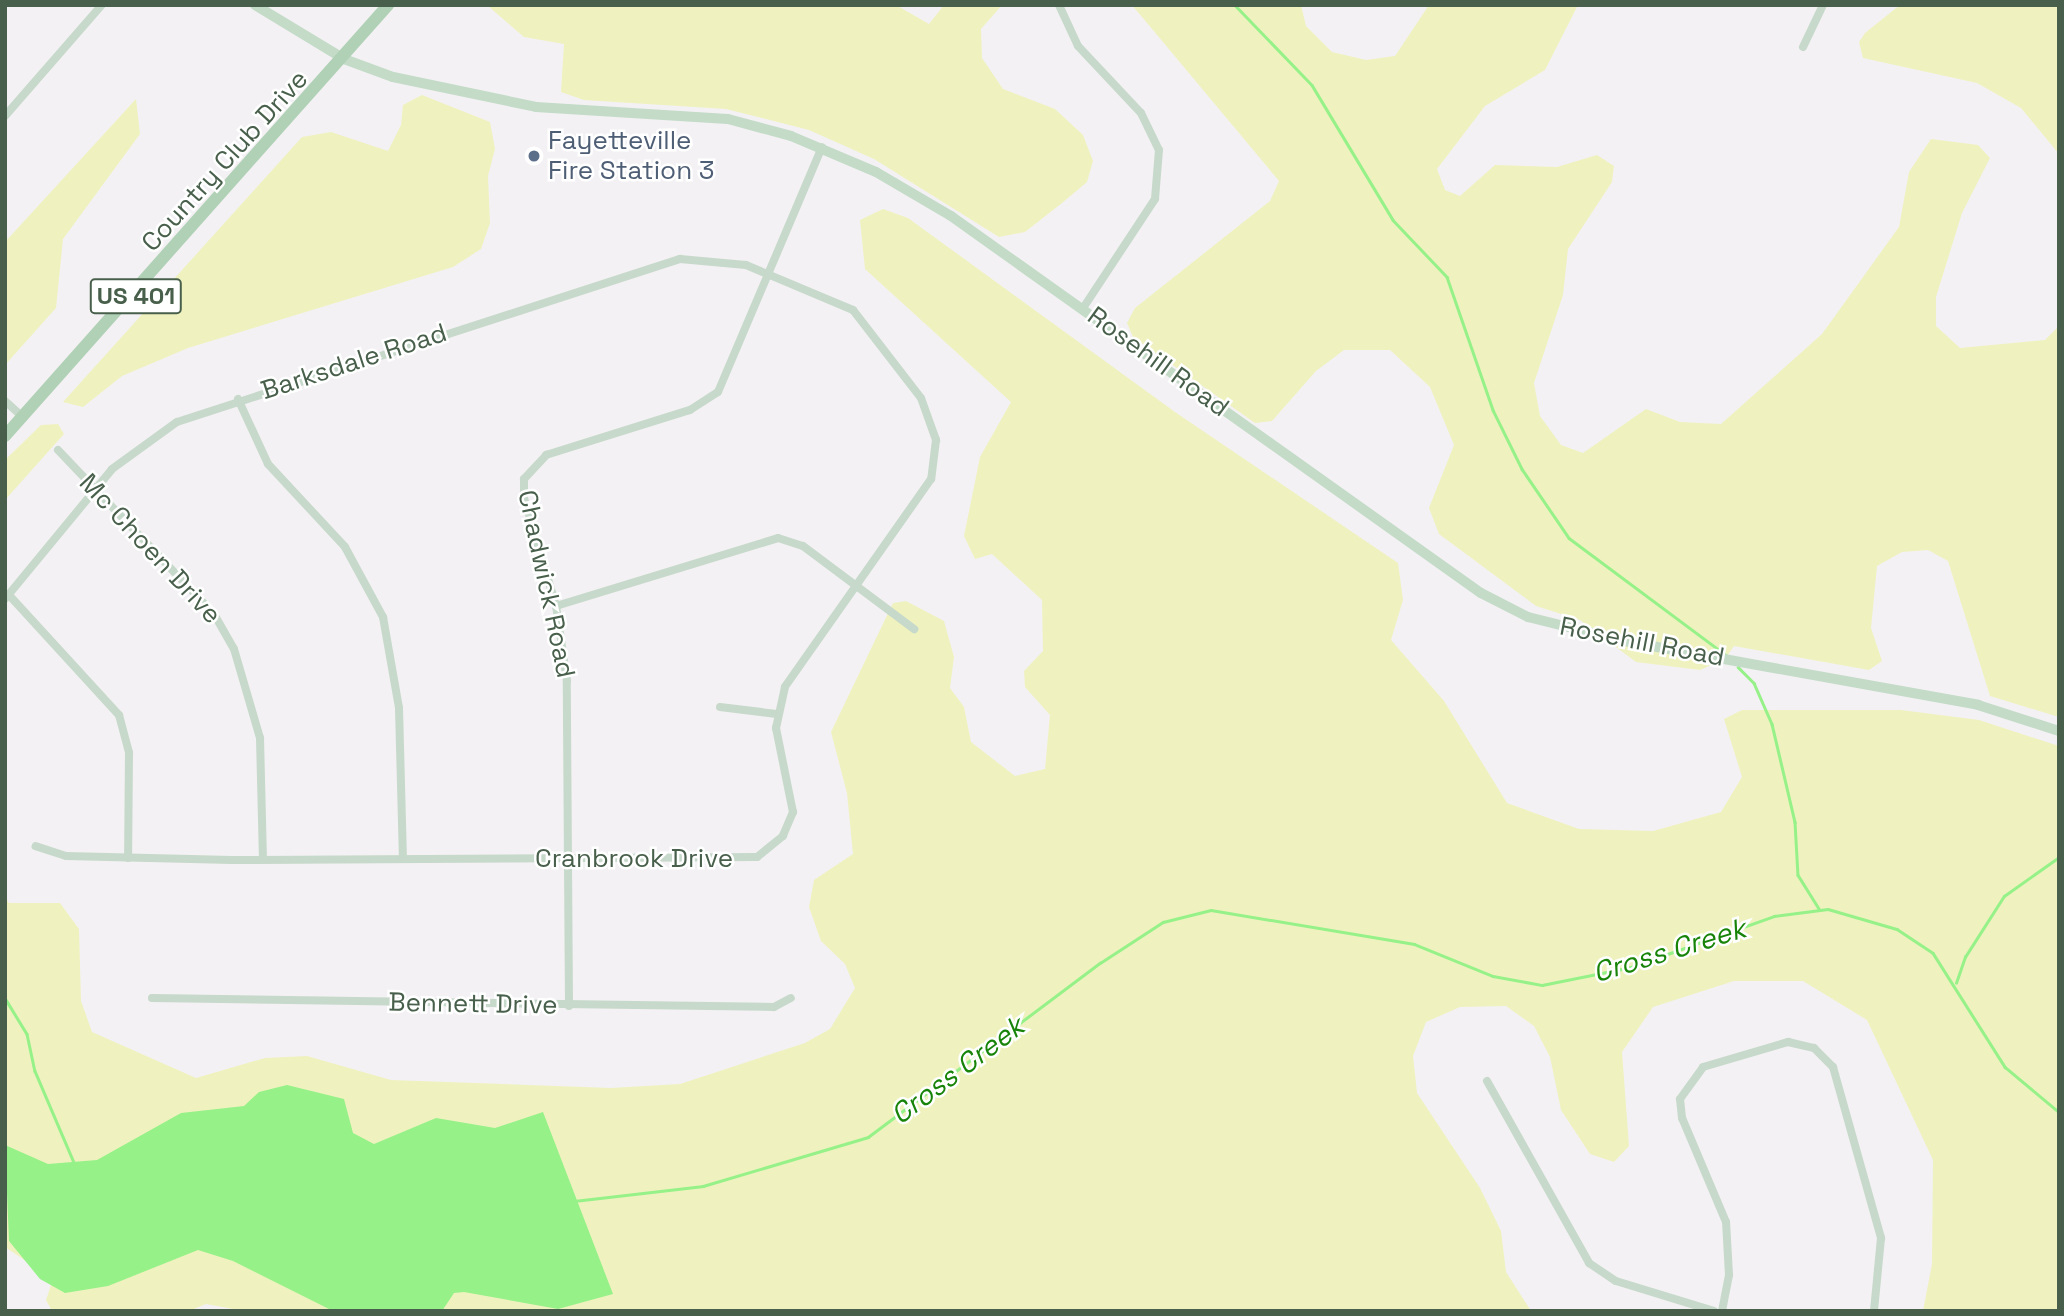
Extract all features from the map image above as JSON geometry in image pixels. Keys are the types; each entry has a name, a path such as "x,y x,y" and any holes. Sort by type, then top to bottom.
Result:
{"main road":[{"name":"Rosehill Road","path":"255,5 344,59 471,98 728,119 822,148 940,209 1481,593 1528,617 1613,639 1979,705 2059,731"},
{"name":"Country Club Drive","path":"5,436 344,59 388,5"}],"street":[{"path":"7,112 102,5"},
{"path":"1059,5 1079,46 1141,113 1159,150 1155,199 1083,308"},
{"path":"1803,47 1823,5"},
{"name":"Chadwick Road","path":"569,1006 571,738 556,606 523,492 530,467 546,454 708,401 733,370 822,148"},
{"name":"Barksdale Road","path":"7,597 94,489 154,436 238,399 667,262 713,258 771,275"},
{"path":"720,707 777,714 797,663 931,479 936,453 930,412 859,314 771,275"},
{"path":"238,399 268,464 345,547 383,617 399,708 403,857"},
{"path":"5,401 24,418"},
{"name":"Mc Choen Drive","path":"58,450 214,614 234,649 260,738 263,858"},
{"path":"556,606 771,538 797,543 914,629"},
{"path":"7,597 119,715 129,753 128,858"},
{"name":"Cranbrook Drive","path":"36,846 66,856 128,858 403,857 730,861 763,854 783,836 793,812 777,714"},
{"name":"Bennett Drive","path":"152,998 774,1007 791,998"},
{"path":"1722,1311 1729,1275 1726,1222 1682,1118 1682,1092 1703,1067 1788,1042 1814,1048 1833,1067 1881,1238 1874,1311"},
{"path":"1487,1081 1589,1263 1616,1281 1714,1311"}],"shaded area":[{"path":"487,5 896,5 929,24 944,5 1002,5 981,29 982,58 1003,89 1055,109 1083,135 1093,161 1087,182 1062,203 1025,232 999,237 874,159 809,130 726,109 584,100 561,92 564,44 524,37"},
{"path":"1132,5 1301,5 1306,26 1332,52 1366,60 1395,56 1429,5 1578,5 1545,70 1485,106 1437,169 1445,190 1460,196 1495,165 1557,167 1597,155 1614,166 1612,182 1568,249 1563,295 1534,383 1540,416 1561,445 1583,453 1646,409 1680,422 1721,424 1822,334 1899,227 1909,172 1931,139 1978,145 1990,158 1962,213 1936,297 1936,326 1960,348 2045,340 2059,326 2059,717 1990,696 1948,561 1928,550 1902,552 1877,566 1871,628 1882,661 1869,670 1734,646 1725,659 1700,670 1636,662 1580,620 1536,606 1439,534 1429,508 1454,445 1430,387 1390,350 1344,350 1316,371 1272,421 1255,423 1133,337 1127,323 1135,308 1270,201 1279,181"},
{"path":"1900,5 2059,5 2059,154 2021,108 1977,83 1863,58 1859,42 1865,33"},
{"path":"422,95 490,122 495,149 488,176 490,223 481,249 453,267 188,348 122,376 83,407 63,402 302,137 331,132 388,151 401,125 403,105"},
{"path":"136,99 140,134 63,239 56,308 5,365 5,242"},
{"path":"883,209 908,218 1175,412 1398,563 1403,600 1391,640 1444,701 1507,803 1579,829 1653,831 1721,812 1742,777 1724,719 1742,710 1901,710 1979,720 2059,746 2059,1311 1923,1311 1932,1264 1933,1160 1867,1020 1803,981 1734,981 1653,1007 1622,1052 1629,1146 1614,1162 1590,1154 1561,1110 1550,1057 1534,1026 1506,1006 1460,1007 1426,1022 1413,1056 1417,1093 1480,1188 1501,1231 1506,1272 1531,1311 244,1311 206,1304 189,1311 52,1311 46,1300 53,1279 5,1247 5,897 9,903 60,903 79,929 81,1001 92,1032 196,1078 265,1058 307,1056 391,1080 611,1088 680,1084 805,1043 830,1029 855,988 845,964 821,941 809,907 814,880 853,854 847,793 831,732 893,603 906,601 944,621 954,657 950,688 964,707 971,742 1015,776 1045,769 1050,715 1025,687 1024,671 1043,651 1042,600 992,554 975,559 964,536 980,457 1011,402 865,269 860,220"},
{"path":"58,424 64,434 5,500 5,460 41,425"},
{"path":"287,1085 344,1099 353,1133 374,1144 436,1118 495,1128 543,1112 613,1294 558,1309 464,1292 454,1293 442,1311 333,1311 233,1261 198,1250 108,1286 65,1293 40,1279 9,1241 5,1145 48,1164 97,1160 181,1113 244,1106 259,1092"}],"waterway":[{"path":"1235,5 1312,85 1393,220 1447,277 1493,410 1522,469 1569,538 1726,655"},
{"path":"1738,667 1754,683 1772,724 1795,822 1798,875 1819,909"},
{"path":"1956,983 1965,957 2004,896 2059,857"},
{"name":"Cross Creek","path":"574,1201 703,1186 868,1137 1100,963 1163,922 1211,910 1414,944 1493,976 1542,985 1631,967 1774,916 1828,909 1897,929 1933,953 2005,1067 2059,1112"},
{"name":"Cross Creek","path":"5,998 27,1034 35,1071 75,1165"}],"place":[{"name":"Fayetteville Fire Station 3","path":"534,156"}]}
